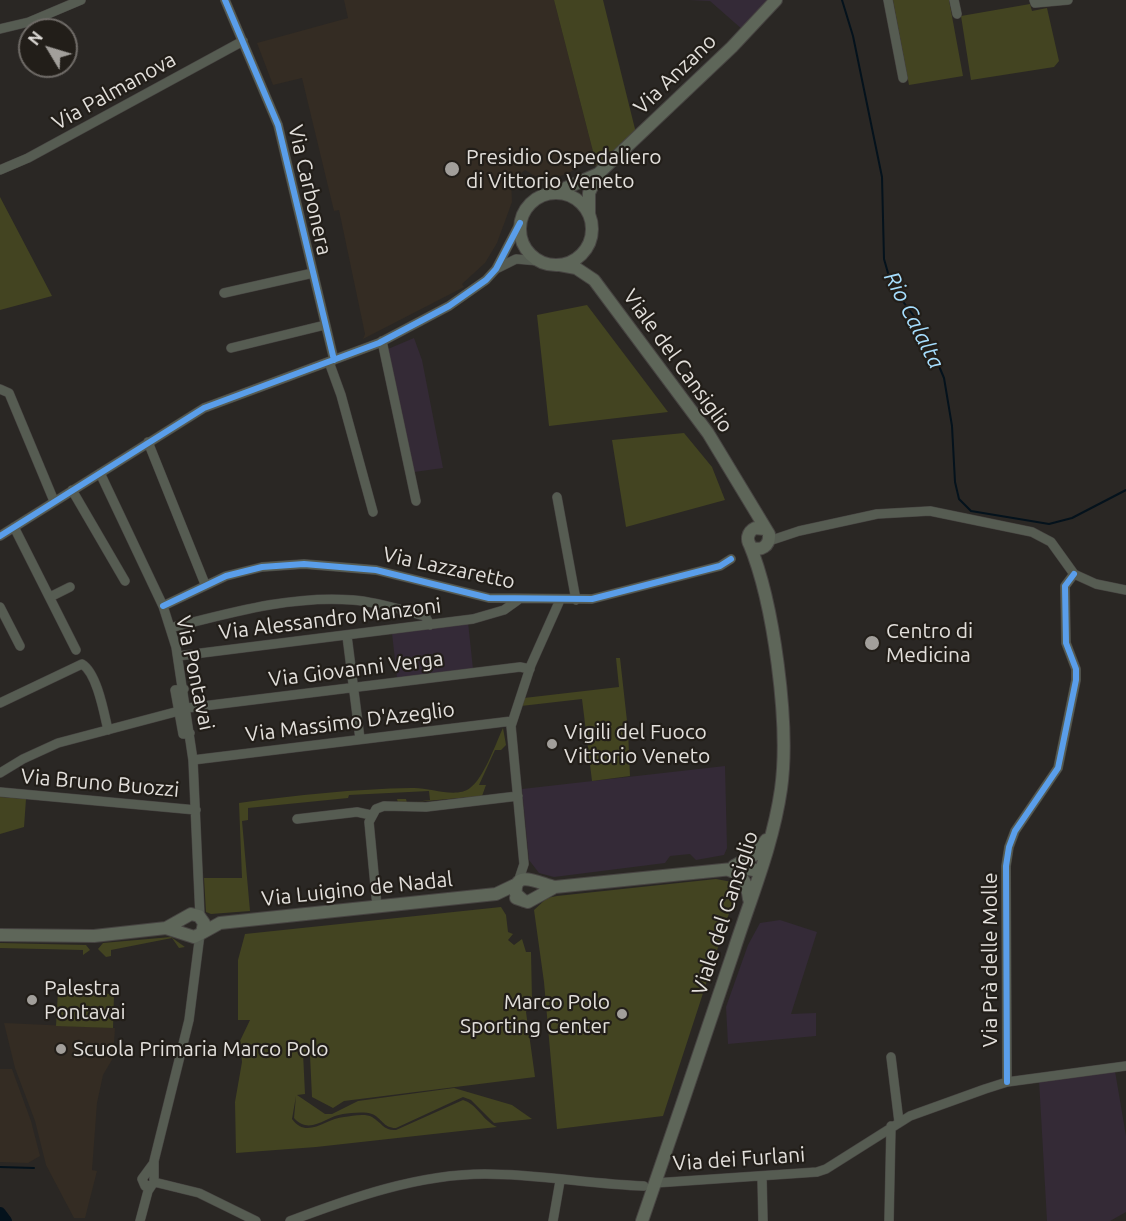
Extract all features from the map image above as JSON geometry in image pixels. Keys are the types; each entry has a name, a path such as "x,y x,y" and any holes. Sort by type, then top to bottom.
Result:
{"main road":[{"name":"Via Anzano","path":"554,193 598,174 724,54 776,0"},
{"name":"Via Anzano","path":"589,213 589,193 598,174"},
{"path":"562,193 578,200 589,213 592,228 589,244 577,258 560,265 539,261 531,255 522,241 520,223 530,204 538,198 562,193"},
{"name":"Viale del Cansiglio","path":"589,244 589,262 594,280"},
{"name":"Viale del Cansiglio","path":"560,265 576,268 594,280 698,420 729,467 766,537 762,556 767,608 781,696 784,739 782,786 773,829 750,903 650,1185 642,1221"},
{"name":"Viale del Cansiglio","path":"729,467 750,516 749,538 767,608"},
{"path":"755,528 766,537 754,548 749,538 755,528"},
{"name":"Via Luigino de Nadal","path":"727,869 756,854 773,829"},
{"name":"Via Luigino de Nadal","path":"193,917 220,923 498,893 530,900 555,887 727,869 747,868 760,871"},
{"path":"727,869 739,874 745,881 750,903"},
{"name":"Via Luigino de Nadal","path":"498,893 527,878 555,887"},
{"path":"518,883 516,894 530,900 539,891 534,880"},
{"path":"0,935 94,936 166,928 193,917"},
{"path":"166,928 185,935 201,934 204,926 193,917"},
{"path":"185,935 193,917"},
{"name":"Via Luigino de Nadal","path":"201,934 220,923"}],"street":[{"path":"0,27 38,19 81,0"},
{"name":"Via Carbonera","path":"225,0 278,125 325,326 331,361 373,512"},
{"path":"888,0 903,78"},
{"path":"954,0 957,14"},
{"path":"1034,0 1035,3 1068,0"},
{"name":"Via Palmanova","path":"0,170 28,158 243,41"},
{"path":"1,534 148,442 218,402 382,341 449,306 486,280 496,269 520,223"},
{"path":"496,269 516,259 539,261"},
{"path":"224,293 313,273"},
{"path":"231,348 325,326"},
{"path":"382,341 416,501"},
{"path":"1,389 9,393 54,501"},
{"path":"148,442 205,584"},
{"name":"Via Pontavai","path":"100,472 163,606 178,656 184,689 183,710 190,733 196,810 198,895 193,917"},
{"path":"72,490 124,581"},
{"path":"557,497 576,600"},
{"path":"766,537 877,514 930,511 1032,532 1051,542 1074,574 1096,584 1126,590"},
{"path":"14,527 76,650"},
{"name":"Via Lazzaretto","path":"163,606 205,584 262,567 317,564 376,570 477,596 518,600 576,600 592,599 720,566 730,559"},
{"name":"Via Prà delle Molle","path":"1007,1082 1006,866 1015,831 1046,790 1060,759 1076,680 1076,669 1066,643 1065,586 1074,574"},
{"path":"50,597 70,587"},
{"path":"170,628 264,606 337,600 374,603 426,616 430,625"},
{"name":"Via Alessandro Manzoni","path":"178,656 347,636 485,616 508,608 518,600"},
{"path":"518,883 524,866 512,721 530,669 560,600"},
{"path":"0,608 20,646"},
{"path":"347,636 360,739"},
{"path":"0,704 82,664 88,668 96,686 108,730"},
{"name":"Via Giovanni Verga","path":"0,773 45,747 183,710 520,667 530,669"},
{"name":"Via Massimo D'Azeglio","path":"193,760 512,721"},
{"name":"Via Bruno Buozzi","path":"0,792 196,810"},
{"path":"377,906 369,826 371,815 384,806 426,807 518,796"},
{"path":"297,819 357,812 371,815"},
{"path":"524,866 534,880"},
{"path":"140,1221 189,1020 195,959 201,934"},
{"path":"185,935 194,946 195,959"},
{"path":"889,1221 895,1124 891,1057"},
{"name":"Via dei Furlani","path":"290,1221 371,1193 448,1177 505,1174 560,1181 650,1185 762,1177 826,1169 895,1124 1007,1082 1126,1066"},
{"path":"762,1177 763,1221"},
{"path":"151,1180 199,1193 256,1221"},
{"path":"553,1221 560,1181"}],"shaded area":[{"name":"Presidio Ospedaliero di Vittorio Veneto","path":"344,0 554,0 597,167 586,163 567,174 549,179 535,176 525,170 511,181 512,202 497,243 485,263 462,284 464,287 363,339 365,334 339,210 334,211 302,78 273,85 257,43 348,18"},
{"path":"689,0 769,0 743,30 710,1"},
{"path":"414,338 422,360 443,468 414,472 388,349"},
{"path":"468,622 473,669 397,678 392,633"},
{"path":"725,766 727,848 724,855 696,860 690,854 670,856 665,863 554,877 539,873 529,860 522,789"},
{"path":"780,920 817,932 791,1014 816,1013 816,1036 728,1044 726,1007 748,945 760,923"},
{"path":"4,1023 115,1028 113,1058 103,1075 97,1103 92,1170 97,1171 85,1218 74,1218 46,1165 35,1121 15,1068"},
{"path":"0,1069 12,1069 31,1121 40,1156 28,1163 0,1162"},
{"path":"1115,1071 1126,1136 1126,1212 1110,1221 1047,1221 1039,1080"}],"green space":[{"path":"554,0 603,0 636,133 597,167"},
{"path":"893,0 949,0 963,76 909,85"},
{"path":"1030,4 1032,11 1047,8 1059,61 1054,67 971,80 961,16"},
{"path":"0,197 52,296 0,310"},
{"path":"587,305 668,412 549,426 537,315"},
{"path":"684,433 712,467 725,500 626,527 612,440"},
{"path":"616,658 620,658 628,730 630,776 592,781 582,699 521,706 524,698 619,687"},
{"path":"503,728 506,745 501,750 495,750 479,785 486,785 482,796 415,802 430,800 429,791 349,795 348,798 248,808 248,820 242,821 250,911 211,914 206,912 204,878 242,878 239,803 369,790 419,788 450,793 464,791 480,777"},
{"path":"0,797 26,799 24,827 0,834"},
{"path":"397,799 406,799 407,803 398,803"},
{"name":"Marco Polo Sporting Center","path":"716,879 732,882 736,892 663,1116 557,1129 544,982 534,910 547,898 557,896"},
{"path":"501,907 506,915 508,932 513,934 508,940 514,945 522,939 526,952 531,952 532,1000 526,1012 535,1077 344,1101 333,1108 312,1097 310,1055 303,1053 305,1094 297,1095 325,1114 332,1114 358,1101 454,1088 512,1105 532,1119 494,1123 471,1100 463,1097 396,1128 385,1125 372,1114 361,1112 337,1115 312,1125 306,1125 294,1118 296,1096 292,1119 304,1128 317,1126 337,1118 362,1115 372,1117 383,1126 396,1130 463,1100 497,1127 316,1147 236,1153 235,1102 242,1062 240,1041 250,1020 238,1020 238,960 245,934"},
{"path":"171,937 185,947 179,948 172,938 111,950 111,956 106,957 98,949 103,943"},
{"path":"0,943 86,945 90,950 83,955 83,950 0,948"},
{"path":"58,991 114,994 113,1028 56,1026"}],"waterway":[{"name":"Rio Calalta","path":"842,0 853,36 882,177 884,259 892,287 923,328 944,378 952,426 955,482 959,499 971,511 1049,524 1072,518 1126,490"},
{"path":"0,1167 34,1168"},
{"path":"0,1213 6,1221"}],"cycle path":[{"path":"225,0 278,125 334,360"},
{"path":"0,536 204,408 379,343 449,306 486,280 496,269 520,223"},
{"path":"163,606 226,576 262,567 304,564 376,570 489,598 592,599 720,566 731,559"},
{"path":"1007,1082 1006,866 1009,847 1015,831 1058,768 1076,680 1076,669 1066,643 1065,586 1074,574"}],"place":[{"name":"Presidio Ospedaliero di Vittorio Veneto","path":"452,169"},
{"name":"Centro di Medicina","path":"872,643"},
{"name":"Vigili del Fuoco Vittorio Veneto","path":"552,744"},
{"name":"Palestra Pontavai","path":"32,1000"},
{"name":"Marco Polo Sporting Center","path":"622,1014"},
{"name":"Scuola Primaria Marco Polo","path":"61,1049"}]}
